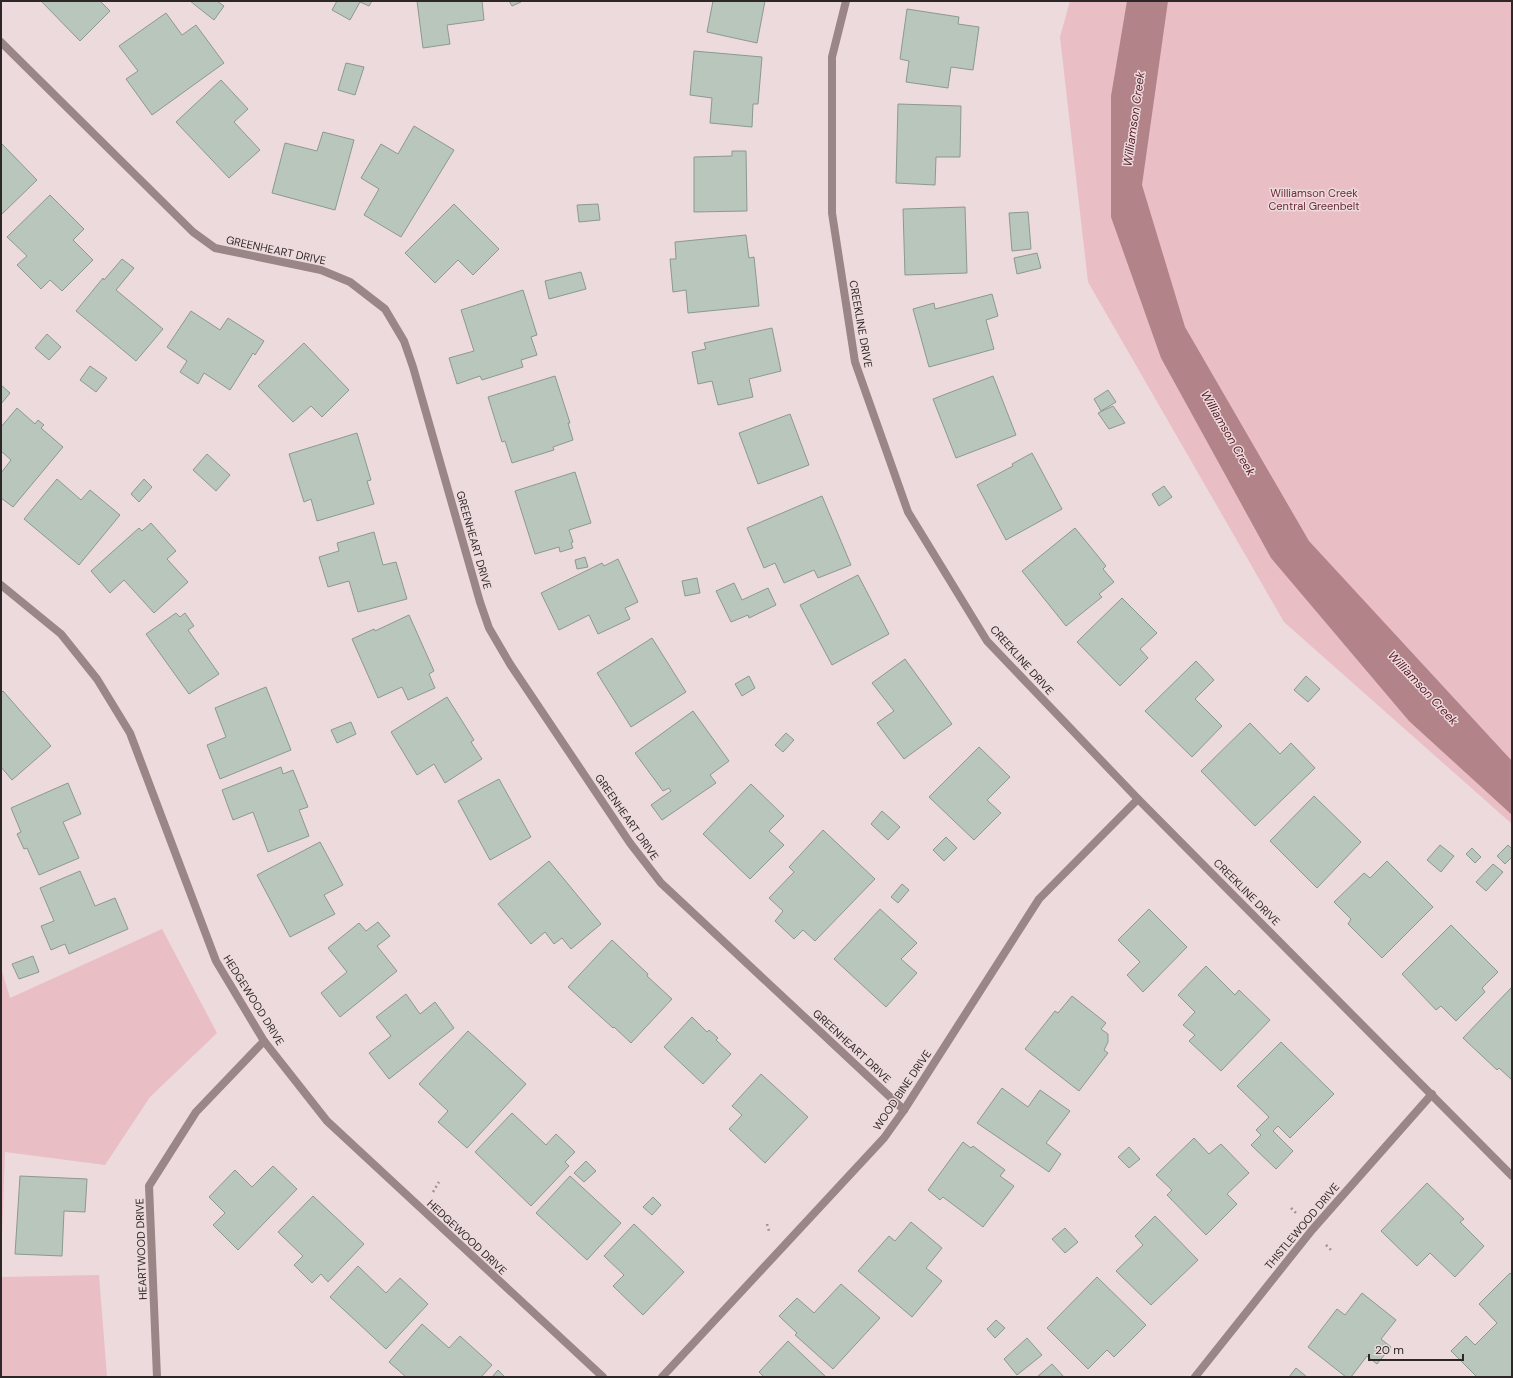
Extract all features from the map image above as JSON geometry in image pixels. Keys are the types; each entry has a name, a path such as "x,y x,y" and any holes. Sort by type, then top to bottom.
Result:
{"street":[{"name":"CREEKLINE DRIVE","path":"846,1 832,57 832,213 855,362 908,512 987,641 1138,799 1512,1176"},
{"name":"GREENHEART DRIVE","path":"1,42 193,232 215,248 321,270 350,282 385,309 404,341 413,367 480,602 489,628 510,664 630,843 661,883 904,1110"},
{"name":"HEDGEWOOD DRIVE","path":"1,585 61,634 98,679 130,733 216,961 264,1041 327,1121 603,1377"},
{"name":"WOOD BINE DRIVE","path":"662,1377 884,1138 904,1110 1039,899 1138,799"},
{"name":"HEARTWOOD DRIVE","path":"157,1377 149,1186 196,1112 264,1041"},
{"name":"THISTLEWOOD DRIVE","path":"1196,1377 1312,1230 1432,1094"}],"green space":[{"name":"Williamson Creek Central Greenbelt","path":"1070,1 1512,1 1512,824 1284,622 1088,282 1060,37"},
{"path":"162,929 217,1033 150,1097 105,1165 5,1152 1,1264 1,968 10,998"},
{"path":"99,1275 107,1377 1,1377 1,1277"}],"water":[{"name":"Williamson Creek","path":"1127,1 1168,1 1142,185 1185,327 1309,541 1512,761 1512,815 1409,721 1271,558 1161,358 1111,217 1111,96"}],"building":[{"path":"41,1 100,1 110,11 80,41"},
{"path":"190,1 217,1 224,6 214,20"},
{"path":"337,1 372,1 369,6 360,2 350,20 332,10"},
{"path":"417,1 482,1 484,20 447,25 450,44 423,48"},
{"path":"509,1 521,1 521,2 512,6"},
{"path":"713,1 765,1 757,43 707,32"},
{"path":"907,9 959,17 958,24 979,27 973,70 951,67 948,88 906,82 909,61 900,59"},
{"path":"166,13 182,35 196,25 224,63 152,115 126,79 138,71 119,46"},
{"path":"694,51 762,57 758,104 753,104 752,127 710,123 712,98 690,95"},
{"path":"346,63 364,67 355,95 338,90"},
{"path":"221,80 248,109 234,122 260,150 229,178 176,122"},
{"path":"898,104 961,106 960,157 936,157 935,185 896,183"},
{"path":"414,126 454,150 401,237 364,215 379,189 361,178 381,144 398,154"},
{"path":"323,132 354,140 335,210 272,193 285,143 317,151"},
{"path":"1,143 37,180 1,215"},
{"path":"732,151 746,151 747,211 694,212 694,157 732,156"},
{"path":"50,195 84,229 73,240 93,260 62,291 50,280 41,289 17,265 27,256 7,237"},
{"path":"454,204 499,249 473,275 458,260 435,283 405,253"},
{"path":"598,204 600,220 579,222 577,205"},
{"path":"965,207 967,273 905,275 903,209"},
{"path":"1028,212 1031,249 1012,251 1009,213"},
{"path":"746,235 749,258 754,257 759,306 688,313 686,290 673,292 670,259 676,259 675,242"},
{"path":"1037,253 1041,268 1017,274 1014,258"},
{"path":"122,259 134,268 116,290 163,329 136,361 76,311 103,278 104,280"},
{"path":"581,272 586,289 549,299 545,281"},
{"path":"523,290 537,335 531,337 537,355 521,360 523,367 482,380 480,376 457,384 449,358 474,351 461,310"},
{"path":"992,294 998,316 986,320 994,349 929,367 913,309 934,303 935,309"},
{"path":"191,311 220,330 228,318 264,341 255,355 253,353 230,390 204,373 198,384 180,372 187,361 167,347"},
{"path":"772,328 781,371 749,379 753,397 718,405 712,381 698,384 692,352 706,349 704,343"},
{"path":"47,334 61,347 49,360 35,348"},
{"path":"304,343 349,390 322,417 311,406 293,422 258,386"},
{"path":"90,366 107,378 96,392 80,380"},
{"path":"555,376 570,423 568,423 573,440 553,447 554,450 512,463 505,441 502,442 488,397"},
{"path":"993,376 1016,435 956,458 933,399"},
{"path":"1,385 10,393 1,404"},
{"path":"1108,390 1116,402 1101,411 1094,399"},
{"path":"1113,406 1125,423 1109,429 1098,413"},
{"path":"17,408 35,424 38,420 44,425 41,428 63,447 13,507 1,498 1,473 11,460 1,451 1,427"},
{"path":"790,414 809,465 758,484 739,433"},
{"path":"357,433 371,480 367,481 374,504 317,521 311,499 304,502 289,454"},
{"path":"1032,453 1062,509 1006,540 977,485 1013,466 1012,464"},
{"path":"207,454 230,475 216,491 193,470"},
{"path":"575,472 591,523 569,530 573,542 571,543 573,548 560,552 559,547 535,554 515,491"},
{"path":"57,479 81,500 90,490 120,515 79,565 24,519"},
{"path":"144,479 152,487 139,502 131,494"},
{"path":"1164,486 1172,497 1159,506 1152,494"},
{"path":"822,496 851,565 818,578 814,570 784,583 775,563 764,568 747,528"},
{"path":"151,523 176,551 167,559 188,582 154,613 124,580 110,593 91,571 139,528 142,531"},
{"path":"1075,528 1106,566 1103,569 1114,582 1099,594 1102,597 1066,626 1022,571"},
{"path":"374,532 383,565 396,562 407,599 358,612 349,581 328,587 319,557 339,551 337,543"},
{"path":"585,557 588,567 577,569 575,560"},
{"path":"618,559 638,602 625,608 630,619 598,634 589,615 559,630 541,593 602,563 604,566"},
{"path":"858,575 889,634 832,665 800,605"},
{"path":"697,578 700,593 685,596 682,581"},
{"path":"734,583 742,600 768,588 776,605 749,618 748,615 731,622 716,591"},
{"path":"1122,598 1157,633 1140,649 1148,658 1120,686 1077,642"},
{"path":"176,613 180,617 185,613 194,626 188,630 219,674 189,694 146,634"},
{"path":"409,615 434,671 429,674 435,688 408,700 402,687 378,698 352,639 374,629 375,631"},
{"path":"652,638 686,692 631,727 597,673"},
{"path":"905,659 952,724 904,759 877,723 894,711 872,683"},
{"path":"1196,661 1214,680 1195,699 1222,726 1192,757 1145,711"},
{"path":"749,676 755,688 742,696 735,684"},
{"path":"1306,676 1320,689 1308,702 1294,690"},
{"path":"266,687 291,750 220,779 207,745 226,737 215,708"},
{"path":"3,691 51,746 12,780 1,767 1,693"},
{"path":"447,697 474,740 471,742 482,759 445,783 434,764 417,775 391,732"},
{"path":"693,711 729,761 710,775 716,783 662,820 651,805 671,791 669,788 663,791 635,753"},
{"path":"351,722 356,734 337,743 331,730"},
{"path":"1250,723 1280,754 1291,743 1315,768 1255,826 1201,771"},
{"path":"786,733 794,740 783,752 775,745"},
{"path":"979,747 1010,777 987,800 1001,813 974,840 929,797"},
{"path":"281,767 283,774 293,770 308,807 299,810 309,836 268,852 253,812 233,820 222,790"},
{"path":"499,779 531,837 490,860 458,801"},
{"path":"68,783 81,814 63,822 79,858 39,875 27,848 24,849 17,834 21,832 11,808"},
{"path":"751,784 784,816 769,831 784,845 750,879 703,834"},
{"path":"1314,796 1361,842 1317,888 1270,841"},
{"path":"882,811 900,827 888,840 871,824"},
{"path":"823,830 875,879 815,941 803,930 794,939 775,921 783,911 769,898 794,872 789,867"},
{"path":"946,837 957,848 944,861 933,850"},
{"path":"320,842 343,885 324,895 335,914 290,937 257,875"},
{"path":"1440,845 1454,856 1441,872 1427,860"},
{"path":"1508,845 1512,849 1512,857 1505,864 1497,856"},
{"path":"1472,848 1481,857 1475,863 1466,854"},
{"path":"549,861 601,924 571,949 562,938 554,944 545,932 531,944 498,904"},
{"path":"1387,861 1433,907 1382,958 1348,924 1351,919 1334,902 1364,873 1370,878"},
{"path":"1493,864 1503,872 1486,891 1476,882"},
{"path":"80,871 95,906 115,898 128,929 69,954 65,944 51,950 41,926 54,921 40,888"},
{"path":"902,884 909,890 898,903 891,897"},
{"path":"880,909 917,943 901,959 917,973 886,1007 834,959"},
{"path":"1149,909 1187,947 1143,992 1127,975 1140,962 1118,940"},
{"path":"378,922 390,936 377,946 397,971 340,1017 321,993 347,972 328,948 359,923 366,931"},
{"path":"1451,925 1498,972 1482,988 1485,992 1456,1021 1441,1006 1436,1010 1402,974"},
{"path":"612,940 672,999 631,1043 568,987"},
{"path":"33,956 39,972 19,979 12,964"},
{"path":"1206,966 1235,995 1239,990 1270,1020 1221,1071 1189,1041 1195,1035 1183,1025 1195,1012 1178,995"},
{"path":"1511,988 1512,1080 1499,1068 1497,1070 1463,1038"},
{"path":"406,994 420,1014 435,1002 454,1028 389,1079 369,1053 391,1036 376,1017"},
{"path":"1072,996 1106,1023 1101,1029 1108,1034 1108,1042 1104,1050 1108,1053 1079,1091 1025,1049 1055,1011 1058,1013"},
{"path":"692,1017 707,1032 709,1030 718,1038 716,1040 731,1054 703,1084 664,1047"},
{"path":"468,1031 526,1084 467,1148 438,1122 448,1111 419,1084"},
{"path":"1281,1042 1334,1094 1290,1138 1278,1126 1273,1131 1293,1151 1276,1169 1251,1145 1261,1135 1256,1130 1269,1117 1237,1086"},
{"path":"761,1074 808,1117 765,1163 729,1129 742,1115 732,1106"},
{"path":"1002,1088 1028,1107 1040,1090 1070,1111 1046,1143 1061,1154 1049,1172 977,1123"},
{"path":"512,1113 546,1145 556,1134 575,1152 565,1162 569,1166 531,1206 475,1152"},
{"path":"1194,1138 1209,1154 1221,1144 1249,1173 1227,1194 1237,1204 1206,1235 1167,1195 1172,1190 1156,1175"},
{"path":"963,1142 971,1148 973,1146 1005,1170 1000,1176 1014,1186 983,1227 943,1197 940,1200 928,1190"},
{"path":"1129,1147 1140,1159 1129,1168 1118,1157"},
{"path":"586,1161 596,1171 584,1182 574,1173"},
{"path":"273,1166 297,1189 238,1250 213,1225 225,1213 209,1197 235,1170 252,1187"},
{"path":"20,1176 87,1179 85,1212 64,1211 62,1256 15,1254"},
{"path":"570,1176 621,1223 587,1260 536,1213"},
{"path":"1427,1183 1464,1219 1460,1222 1484,1246 1455,1277 1430,1253 1417,1266 1381,1231"},
{"path":"313,1196 364,1244 328,1282 321,1274 312,1283 294,1265 303,1256 278,1232"},
{"path":"653,1197 661,1205 652,1215 643,1207"},
{"path":"1155,1216 1198,1260 1151,1305 1116,1271 1143,1245 1135,1236"},
{"path":"911,1222 942,1248 926,1268 942,1281 912,1317 858,1271 889,1236 895,1241"},
{"path":"634,1224 684,1272 643,1315 613,1286 624,1275 604,1256"},
{"path":"1065,1228 1078,1242 1065,1253 1052,1239"},
{"path":"358,1266 386,1293 400,1278 428,1304 386,1349 330,1297"},
{"path":"1510,1273 1512,1275 1512,1376 1477,1377 1451,1351 1466,1336 1475,1345 1497,1323 1479,1304"},
{"path":"1097,1277 1146,1325 1114,1357 1107,1350 1088,1369 1047,1328"},
{"path":"841,1284 880,1318 833,1369 795,1335 797,1333 779,1316 797,1298 814,1313"},
{"path":"1362,1293 1396,1320 1381,1339 1391,1347 1377,1364 1367,1356 1351,1377 1346,1377 1308,1347 1337,1309 1345,1315"},
{"path":"996,1320 1005,1328 995,1338 987,1329"},
{"path":"422,1324 449,1348 460,1336 492,1365 481,1377 406,1377 389,1362"},
{"path":"1027,1338 1042,1355 1017,1375 1004,1359"},
{"path":"788,1341 826,1377 764,1377 759,1372"},
{"path":"1052,1364 1064,1377 1037,1377"},
{"path":"1296,1368 1307,1377 1289,1377"},
{"path":"498,1370 505,1377 492,1377"}]}
